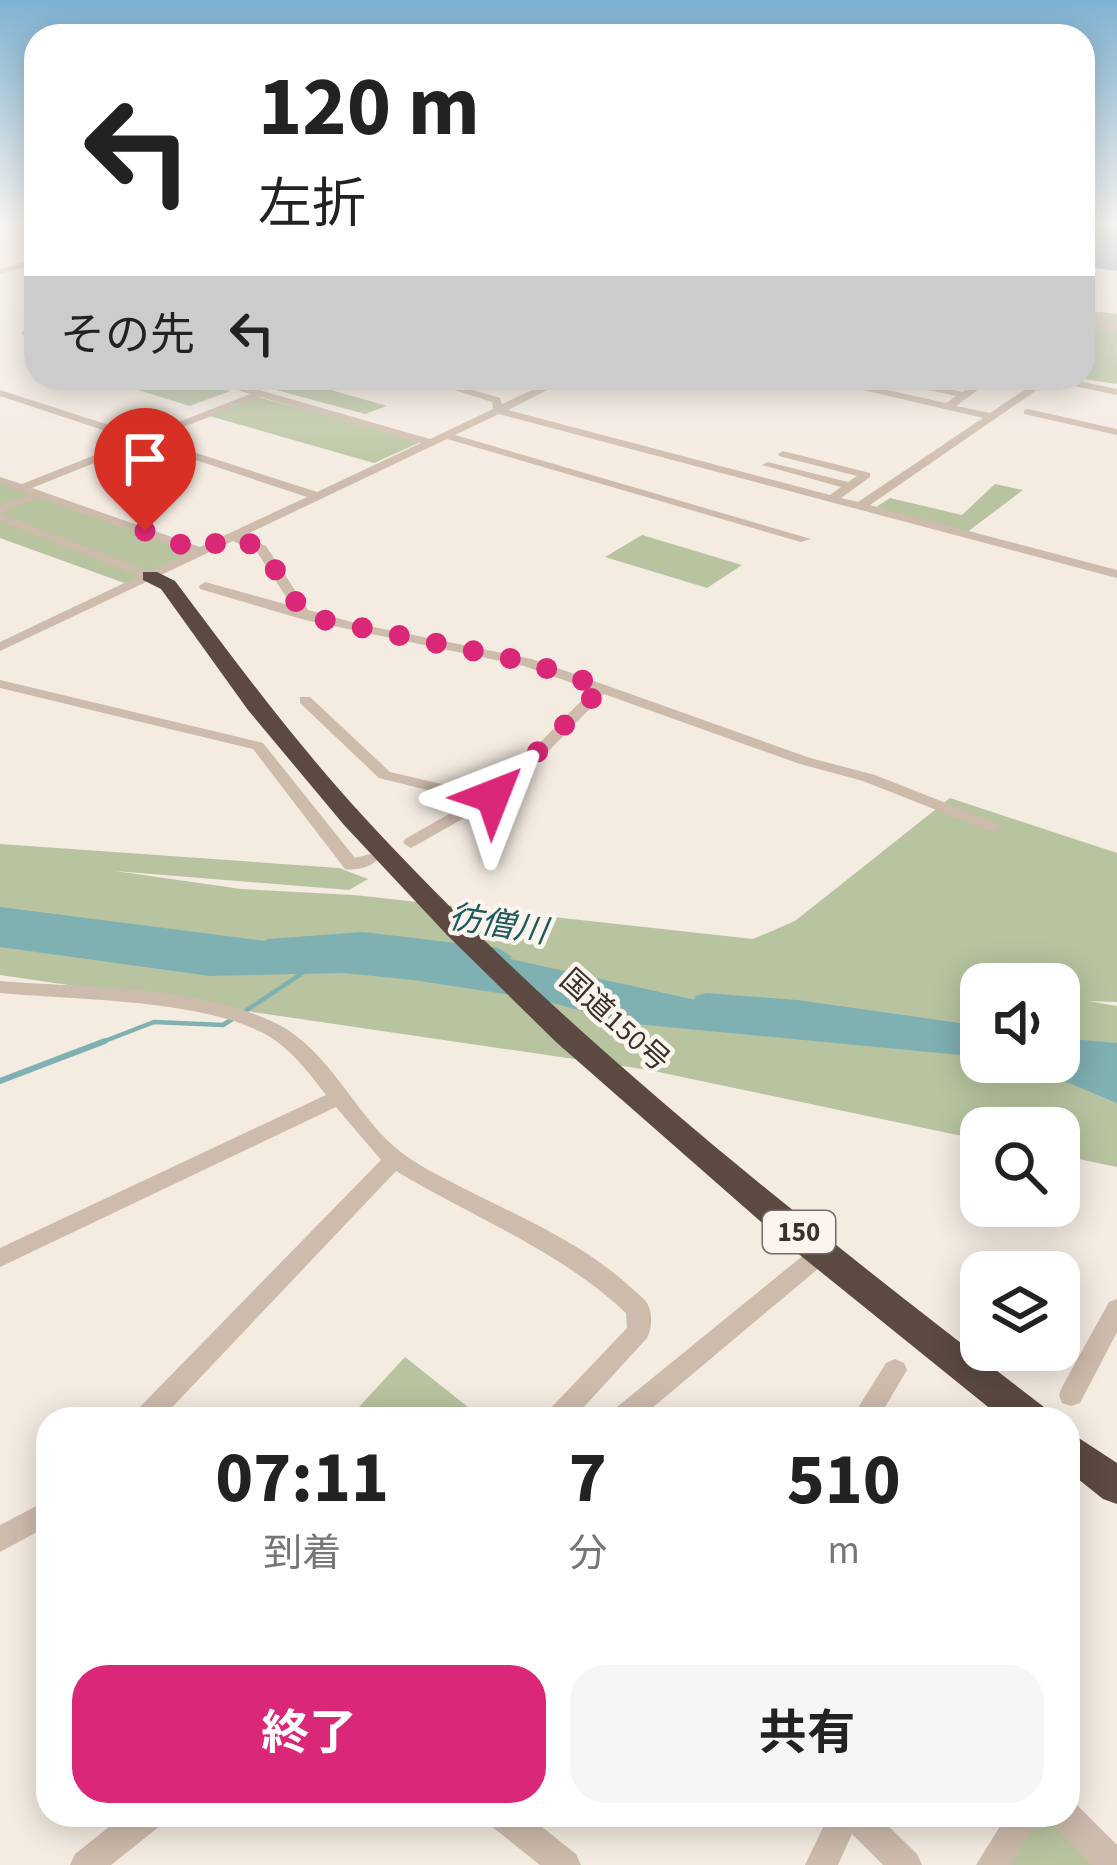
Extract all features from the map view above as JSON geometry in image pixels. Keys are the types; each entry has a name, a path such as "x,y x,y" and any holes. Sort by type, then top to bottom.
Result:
{"highway":[{"name":"国道150号","path":"150,576 168,585 255,706 428,897 573,1037 1016,1407"},
{"path":"1080,1457 1117,1486"}],"street":[{"path":"246,390 429,442"},
{"path":"462,390 496,400 499,410"},
{"path":"0,647 541,390"},
{"path":"875,390 992,417"},
{"path":"906,397 916,390"},
{"path":"953,390 964,395"},
{"path":"949,406 972,390"},
{"path":"861,506 1031,390"},
{"path":"0,393 317,496"},
{"path":"24,487 260,394"},
{"path":"499,410 1117,574"},
{"path":"1028,412 1117,432"},
{"path":"445,435 806,539"},
{"path":"784,454 866,476 832,499"},
{"path":"768,465 850,487"},
{"path":"0,480 199,551"},
{"path":"0,513 42,493"},
{"path":"0,513 150,576"},
{"path":"232,536 262,549 305,616"},
{"path":"205,586 305,616 527,662 805,761 868,778 993,827"},
{"path":"0,684 258,746 351,866 370,859"},
{"path":"411,844 488,800 603,687"},
{"path":"305,700 385,776 488,800"},
{"path":"0,988 242,1015 292,1042 394,1160 581,1260 638,1309 639,1331 568,1407"},
{"path":"0,1258 337,1098"},
{"path":"157,1407 394,1160"},
{"path":"636,1407 824,1251"},
{"path":"1071,1395 1117,1309"},
{"path":"872,1407 895,1370"},
{"path":"0,1539 36,1519"},
{"path":"89,1864 126,1827"},
{"path":"517,1827 566,1865"},
{"path":"821,1865 839,1827"},
{"path":"867,1827 906,1865"},
{"path":"992,1865 1017,1827"},
{"path":"1077,1827 1114,1865"}],"green space":[{"path":"1095,311 1117,314 1117,384 1095,381"},
{"path":"138,390 230,391 190,406"},
{"path":"276,390 331,390 387,406 365,414"},
{"path":"254,396 423,441 374,463 206,415"},
{"path":"0,482 199,551 130,585 0,538"},
{"path":"995,484 1023,490 966,533 873,509 890,498 962,515"},
{"path":"642,535 742,565 707,588 605,557"},
{"path":"950,798 1117,853 1117,1002 1088,1001 1117,1006 1117,1167 1080,1159 1080,1107 960,1107 960,1136 649,1070 0,975 0,844 339,868 368,879 349,890 115,871 241,889 354,895 753,939 795,921"},
{"path":"405,1357 468,1407 359,1407"},
{"path":"1017,1827 1074,1827 1103,1865 992,1865"}],"water":[{"path":"0,907 304,946 483,953 741,1010 960,1029 960,1055 625,1023 538,999 413,980 344,973 210,976 0,947"},
{"path":"1080,1040 1117,1043 1117,1103 1069,1083 1080,1083"}],"waterway":[{"name":"彷僧川","path":"268,948 363,941 498,957"},
{"path":"244,1012 304,972"},
{"name":"彷僧川","path":"706,1003 797,1010 960,1033"},
{"path":"97,1044 154,1022 223,1025 234,1018"},
{"path":"0,1081 105,1041"}],"route":[{"path":"145,531 199,551 232,536 262,549 305,616 527,662 603,687 493,796"}]}
